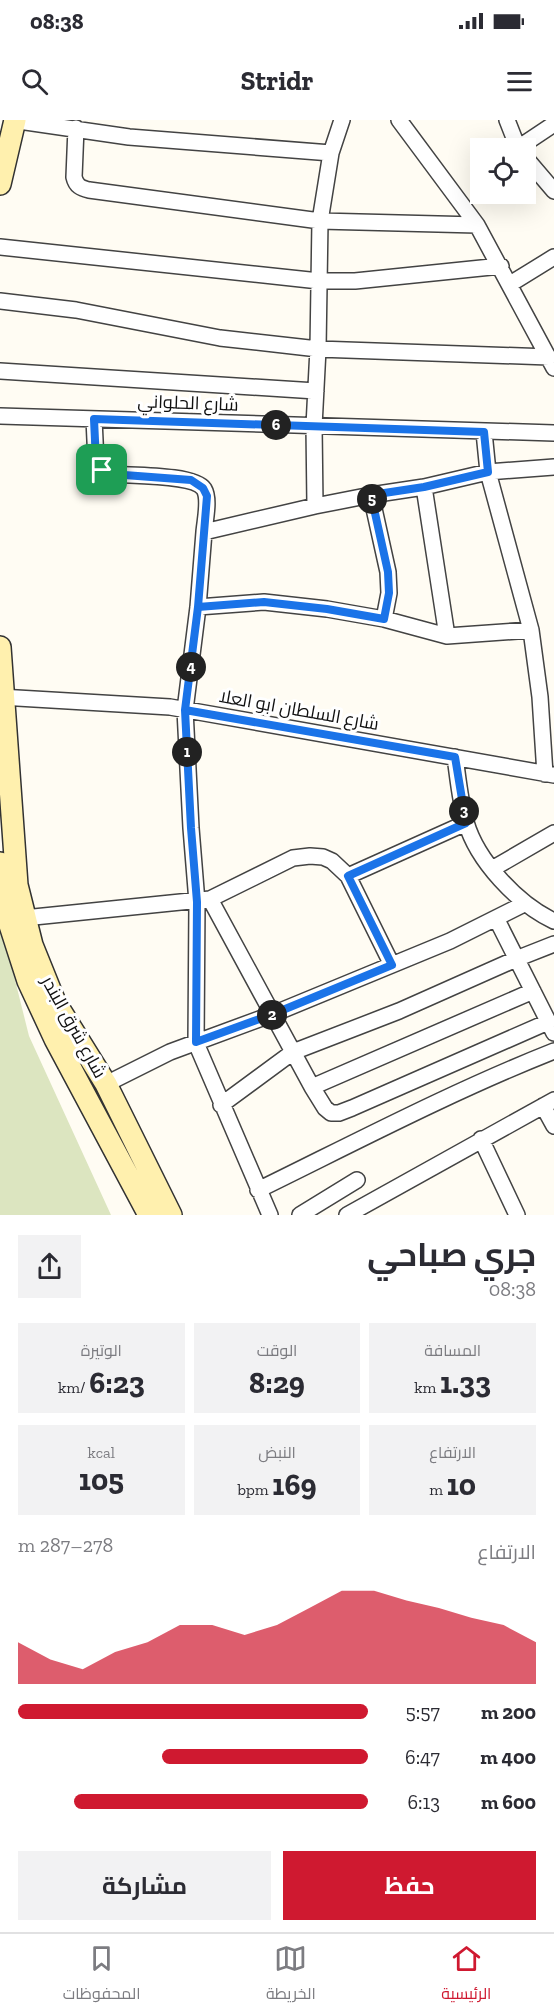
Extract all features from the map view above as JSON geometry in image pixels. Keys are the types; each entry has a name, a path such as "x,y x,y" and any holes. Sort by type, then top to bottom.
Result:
{"main road":[{"path":"0,126 2,120"},
{"path":"0,180 14,120"},
{"name":"شارع شرق البندر","path":"0,648 17,885 24,918 32,945 82,1065 86,1094 149,1215"},
{"name":"شارع شرق البندر","path":"0,862 8,919 40,1011 82,1065 106,1084 171,1215"},
{"path":"86,1094 99,1091 106,1084"}],"street":[{"path":"14,120 129,137 331,153"},
{"path":"315,506 314,426 320,221 331,153 342,120"},
{"path":"399,120 477,225 551,362"},
{"path":"507,120 514,138"},
{"path":"533,138 554,124"},
{"path":"76,128 73,169 75,183 80,187 152,200 320,221 477,225"},
{"path":"536,170 554,191"},
{"path":"0,247 319,282 355,281 501,266"},
{"path":"510,284 554,257"},
{"path":"0,301 76,310 220,338 318,349 551,362"},
{"path":"0,371 316,391"},
{"name":"شارع الحلواني","path":"0,416 554,433"},
{"path":"94,419 96,462 102,470 111,474 191,480 203,488 207,496 198,607 185,710 191,828 204,901 196,1042 270,1215"},
{"path":"484,432 488,472 531,630 549,774"},
{"path":"204,532 315,506 424,487 488,472 554,466"},
{"path":"424,487 447,636"},
{"path":"371,495 388,572 389,593 384,619"},
{"path":"198,607 264,602 327,609 384,619 447,636 531,630"},
{"name":"شارع السلطان ابو العلا","path":"2,697 170,707 549,774"},
{"path":"455,757 466,823 479,850 492,869 524,904 554,921"},
{"path":"348,876 466,823"},
{"path":"492,869 554,833"},
{"path":"24,918 204,901 293,858 310,855 332,861 348,876 392,965"},
{"path":"204,901 273,1014 312,1087 325,1108 331,1113 339,1113 550,1019 496,918"},
{"path":"106,1084 170,1052 273,1014 450,941 524,904"},
{"path":"221,1105 293,1052 399,1011 554,944"},
{"path":"312,1087 533,991"},
{"path":"258,1190 416,1111 493,1075 554,1051"},
{"path":"347,1215 549,1103 554,1126"},
{"path":"481,1139 517,1215"},
{"path":"300,1215 357,1180"}],"green space":[{"path":"0,920 29,1036 111,1215 0,1215"}],"route":[{"path":"102,470 96,462 94,419 484,432 488,472 424,487 371,495 388,572 389,593 384,619 327,609 264,602 198,607 192,658 185,710 455,757 466,823 348,876 392,965 273,1014 196,1042 197,902 185,710 198,607 207,496 203,488 191,480 111,474 102,470"}]}
